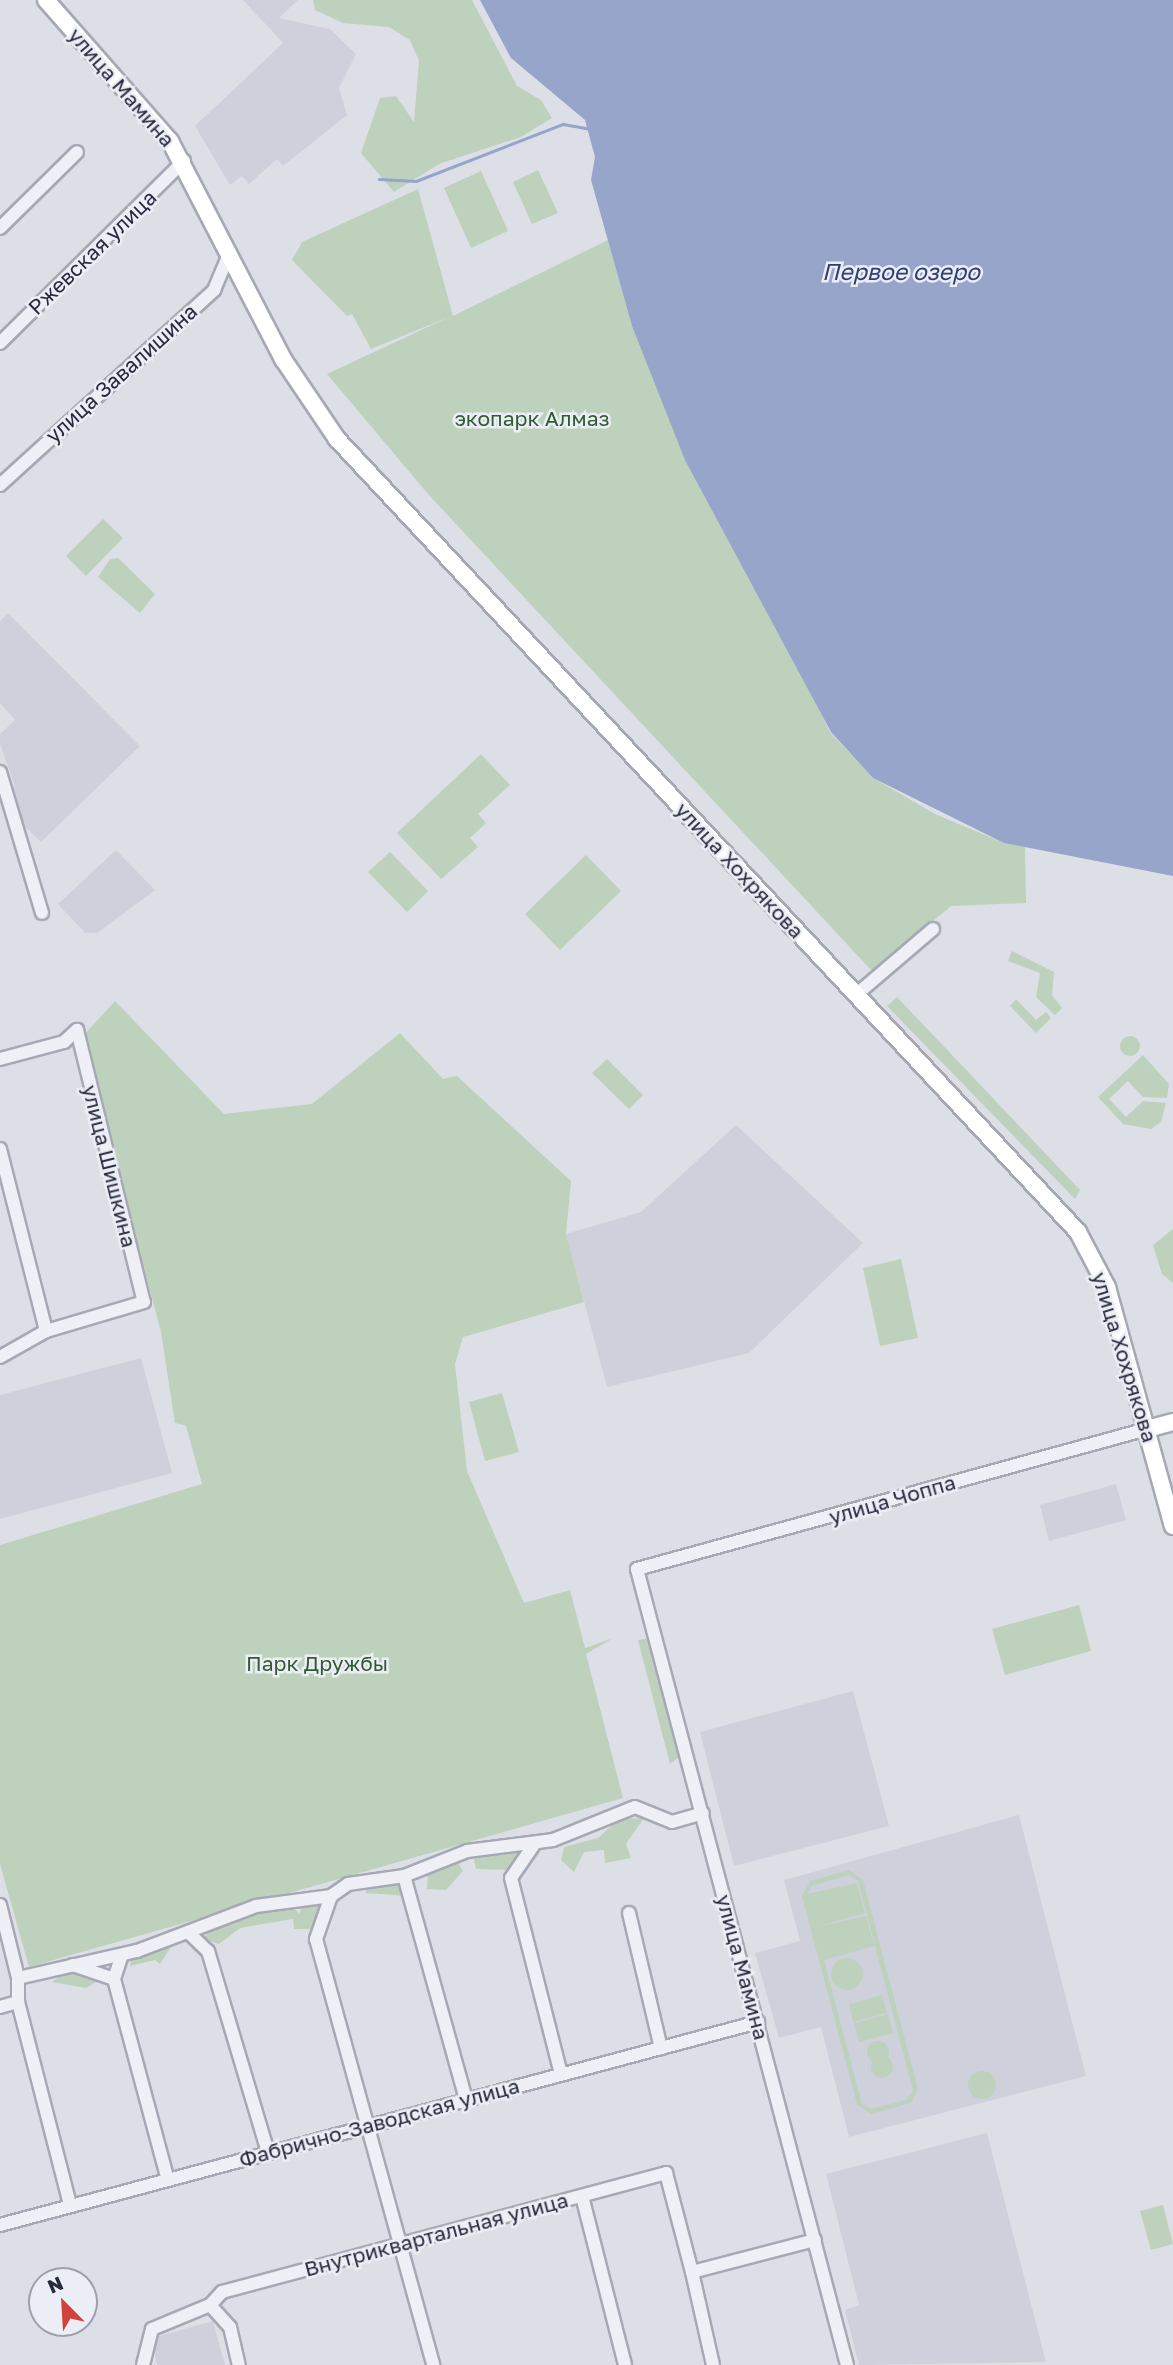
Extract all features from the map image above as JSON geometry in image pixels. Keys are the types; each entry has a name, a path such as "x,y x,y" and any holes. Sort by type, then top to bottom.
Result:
{"main road":[{"name":"улица Мамина","path":"46,0 184,161 230,253"},
{"name":"улица Хохрякова","path":"230,253 283,359 337,439 1078,1232 1107,1286 1173,1526"},
{"path":"1147,1429 1173,1422"}],"street":[{"path":"0,228 78,152"},
{"name":"Ржевская улица","path":"0,343 184,161"},
{"name":"улица Завалишина","path":"0,485 214,290 230,253"},
{"path":"1,776 42,913"},
{"path":"857,994 933,929"},
{"name":"улица Шишкина","path":"0,1059 64,1042 77,1030 144,1302 46,1331"},
{"path":"0,1150 46,1331 0,1357"},
{"name":"улица Чоппа","path":"637,1569 1147,1429"},
{"name":"улица Мамина","path":"637,1569 847,2365"},
{"path":"18,1978 122,1955 256,1906 331,1896 348,1884 404,1876 467,1851 536,1843 635,1807 671,1822 703,1813"},
{"path":"536,1843 511,1878 561,2074"},
{"path":"404,1876 466,2099"},
{"path":"331,1896 316,1939 371,2124 399,2244 433,2365"},
{"path":"0,1905 18,1978 18,2002 70,2204"},
{"path":"629,1913 661,2048"},
{"path":"188,1931 208,1951 268,2152"},
{"path":"122,1955 114,1979 167,2177"},
{"path":"72,1964 114,1979"},
{"path":"0,2007 18,2002"},
{"name":"Фабрично-Заводская улица","path":"0,2225 167,2177 758,2022"},
{"name":"Внутриквартальная улица","path":"143,2365 152,2329 209,2305 222,2292 269,2277 666,2173 713,2365"},
{"path":"582,2196 625,2365"},
{"path":"692,2272 815,2240"},
{"path":"209,2305 230,2327 239,2365"}],"shaded area":[{"path":"243,0 298,0 279,18 330,29 356,54 339,88 347,115 283,166 277,159 249,184 242,176 230,185 195,126 283,43"},
{"path":"8,613 140,746 41,842 16,818 14,783 0,744 0,734 15,720 0,703 0,621"},
{"path":"116,850 155,890 97,933 85,933 58,904"},
{"path":"736,1125 863,1243 749,1353 607,1387 566,1234 641,1212"},
{"path":"141,1358 172,1473 0,1519 0,1395"},
{"path":"1116,1484 1126,1520 1049,1541 1040,1505"},
{"path":"853,1691 889,1826 734,1866 700,1732"},
{"path":"1019,1815 1086,2076 849,2137 821,2027 779,2038 755,1953 800,1941 784,1880"},
{"path":"987,2133 1046,2362 859,2365 845,2310 859,2305 826,2174"},
{"path":"213,2321 225,2365 157,2365 152,2338"}],"green space":[{"path":"313,0 472,0 517,86 541,100 552,118 521,137 439,164 394,192 361,153 380,98 396,96 414,122 419,61 410,40 389,27 343,23 315,10"},
{"path":"538,170 558,213 532,224 513,182"},
{"path":"481,171 508,231 471,248 444,188"},
{"name":"экопарк Алмаз","path":"418,189 453,316 608,240 632,326 830,732 873,778 935,814 1004,843 1025,845 1026,903 951,906 872,971 428,494 327,374 449,317 371,349 352,314 347,316 292,260 302,242"},
{"path":"103,519 123,538 86,576 66,556"},
{"path":"118,558 155,594 140,613 98,577 110,559"},
{"path":"481,754 510,785 478,814 486,823 470,838 478,847 441,879 397,833"},
{"path":"390,852 428,891 407,912 368,872"},
{"path":"586,855 621,891 560,950 525,914"},
{"path":"1012,951 1054,972 1052,995 1062,1008 1055,1015 1036,997 1040,973 1008,961"},
{"path":"897,997 1080,1190 1075,1199 887,1006"},
{"path":"1016,999 1036,1020 1046,1012 1051,1018 1036,1033 1010,1006"},
{"name":"Парк Дружбы","path":"115,1001 224,1114 312,1104 400,1033 443,1079 457,1076 571,1181 566,1234 584,1302 463,1337 455,1364 467,1471 524,1603 570,1590 585,1648 613,1638 586,1654 623,1798 29,1967 0,1864 0,1545 202,1484 186,1426 175,1423 161,1332 83,1036"},
{"path":"1130,1036 1137,1039 1140,1046 1137,1053 1130,1056 1123,1053 1120,1046 1123,1039"},
{"path":"1143,1055 1169,1084 1167,1098 1143,1097 1128,1081 1109,1099 1126,1117 1143,1101 1166,1103 1161,1122 1151,1129 1123,1124 1098,1097"},
{"path":"607,1059 643,1095 629,1109 592,1073"},
{"path":"1173,1229 1173,1283 1162,1274 1153,1245"},
{"path":"901,1259 918,1338 880,1346 863,1268"},
{"path":"502,1393 519,1452 485,1461 469,1402"},
{"path":"1079,1605 1091,1651 1005,1675 992,1629"},
{"path":"650,1638 681,1755 670,1764 638,1640"},
{"path":"644,1818 626,1844 631,1858 605,1863 604,1850 584,1852 574,1872 561,1860 564,1847 598,1838 619,1819"},
{"path":"497,1850 523,1852 511,1870 476,1869 473,1855"},
{"path":"456,1860 463,1871 446,1890 427,1889 428,1873"},
{"path":"849,1870 863,1880 918,2089 911,2103 871,2114 857,2104 802,1896 810,1881","holes":["849,1875 858,1881 913,2091 906,2100 871,2109 862,2104 824,1960 874,1946 866,1916 815,1927 865,1913 857,1883 807,1894 812,1886"]},
{"path":"402,1885 408,1896 365,1893 368,1886"},
{"path":"305,1900 323,1907 316,1929 294,1929 293,1919 240,1928 219,1944 203,1939 209,1930 245,1912 293,1906 299,1914"},
{"path":"171,1947 160,1964 155,1960 130,1966 131,1960"},
{"path":"847,1958 858,1963 863,1974 858,1985 847,1990 836,1985 831,1974 836,1963"},
{"path":"71,1968 101,1979 86,1988 52,1982"},
{"path":"882,1995 887,2013 853,2022 849,2004"},
{"path":"888,2014 893,2033 859,2042 854,2023"},
{"path":"878,2041 886,2044 889,2052 886,2060 878,2063 870,2060 867,2052 870,2044"},
{"path":"882,2056 892,2063 893,2067 886,2077 882,2078 872,2071 871,2067 878,2057"},
{"path":"982,2071 992,2075 996,2085 992,2095 982,2099 972,2095 968,2085 972,2075"},
{"path":"1163,2205 1173,2244 1151,2250 1140,2211"}],"water":[{"name":"Первое озеро","path":"480,0 1173,0 1173,876 1004,843 873,778 831,732 685,460 632,326 591,180 595,157 585,120 511,58"}],"waterway":[{"path":"379,179 416,181 563,124 590,129"}]}
